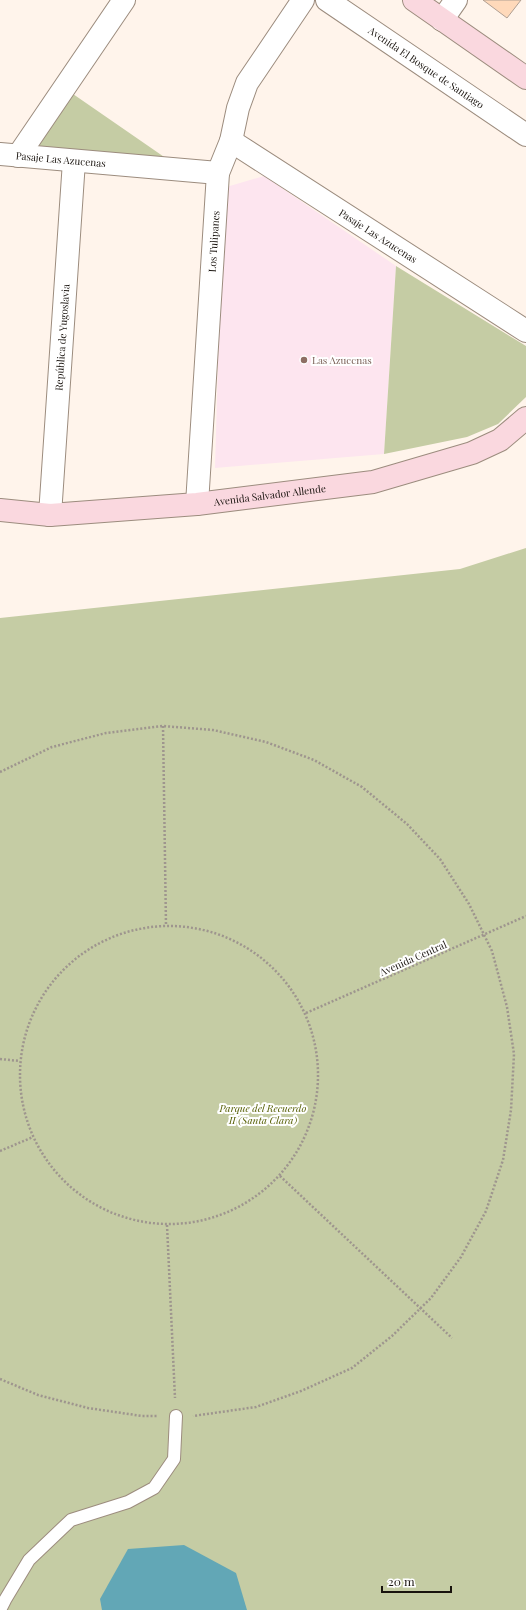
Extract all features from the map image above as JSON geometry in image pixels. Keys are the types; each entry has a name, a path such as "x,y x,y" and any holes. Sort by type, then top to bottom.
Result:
{"street":[{"path":"9,155 124,0"},
{"name":"Los Tulipanes","path":"197,504 218,173 231,141 238,108 248,83 303,0"},
{"name":"Avenida El Bosque de Santiago","path":"327,0 526,135"},
{"path":"414,0 526,78"},
{"path":"442,20 456,0"},
{"name":"Pasaje Las Azucenas","path":"231,141 526,331"},
{"name":"Pasaje Las Azucenas","path":"9,155 218,173"},
{"name":"República de Yugoslavia","path":"50,514 74,161"},
{"name":"Avenida Salvador Allende","path":"0,510 50,514 197,504 373,482 472,453 500,440 526,418"}],"lane":[{"path":"0,1610 29,1560 71,1520 128,1502 154,1488 174,1459 176,1416"}],"path":[{"path":"163,726 166,926"},
{"path":"0,772 52,747 106,733 163,726 213,730 266,742 314,760 362,787 407,824 440,859 469,904 492,951 507,1007 514,1054 511,1110 506,1146 503,1160 486,1211 461,1256 431,1298 392,1336 352,1368 308,1388 256,1407 198,1416 142,1416 88,1408 38,1395 0,1379"},
{"name":"Avenida Central","path":"306,1013 526,916"},
{"path":"166,926 209,931 249,949 282,977 306,1013 318,1055 318,1099 305,1140 280,1176 248,1203 209,1219 167,1225 125,1218 87,1200 55,1173 33,1137 21,1100 20,1061 30,1019 52,982 84,952 123,933 166,926"},
{"path":"0,1059 20,1061"},
{"path":"0,1151 33,1137"},
{"path":"280,1176 452,1338"},
{"path":"167,1225 176,1416"}],"shaded area":[{"name":"Las Azucenas","path":"264,176 396,266 384,454 215,468 223,188"}],"green space":[{"path":"73,94 170,161 34,151"},
{"path":"396,266 526,346 526,397 498,424 467,437 384,454"},
{"name":"Parque del Recuerdo II (Santa Clara)","path":"526,548 526,1610 0,1610 0,618 460,569"}],"water":[{"path":"184,1545 236,1573 247,1610 102,1610 100,1599 128,1549"}],"building":[{"path":"483,0 521,0 507,18"}],"place":[{"name":"Las Azucenas","path":"304,360"}]}
